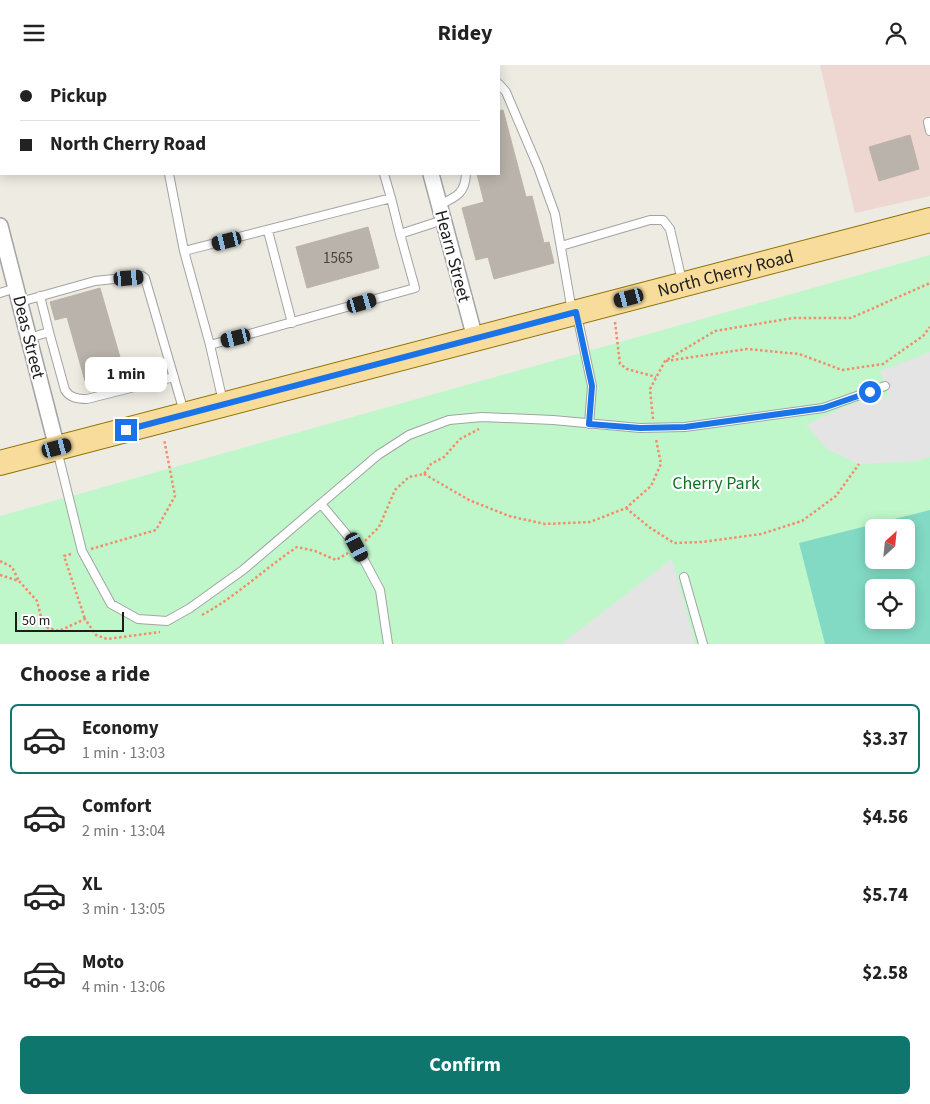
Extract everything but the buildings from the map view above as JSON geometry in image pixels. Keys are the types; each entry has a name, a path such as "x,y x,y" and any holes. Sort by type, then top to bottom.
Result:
{"main road":[{"name":"North Cherry Road","path":"0,463 930,220"}],"street":[{"name":"Hearn Street","path":"431,175 475,339"},
{"name":"Deas Street","path":"0,226 57,448"}],"lane":[{"path":"500,86 506,92 545,185 555,214 574,313 592,386 589,424"},
{"path":"930,122 928,122 930,131"},
{"path":"169,175 184,251 210,345 223,404"},
{"path":"210,345 414,287 384,175"},
{"path":"439,205 458,197 466,184 466,175"},
{"path":"184,251 391,198"},
{"path":"561,246 650,220 663,220 670,229 683,284"},
{"path":"400,234 443,221"},
{"path":"268,231 292,323"},
{"path":"0,293 40,296 95,281 145,278 185,414"},
{"path":"40,296 67,393 76,398 87,399 174,377"},
{"path":"29,338 49,332"},
{"path":"57,448 82,551 112,604 138,619 167,621 190,608 243,570 378,455 409,435 449,420 482,417 640,428 685,427 823,408 885,386"},
{"path":"322,504 357,547 380,590 388,644"},
{"path":"684,577 703,644"}],"path":[{"path":"424,474 469,500 510,516 545,524 590,522 626,508 651,486 661,464 654,428 650,389 665,361 715,331 793,318 850,318 930,283"},
{"path":"611,303 620,364 627,369 656,377"},
{"path":"665,361 746,349 799,354 842,370 859,368 883,364 923,336 930,327"},
{"path":"85,619 64,557 156,530 174,496 161,421"},
{"path":"626,508 674,543 702,542 761,534 802,521 836,496 859,464"},
{"path":"0,561 12,567 19,581"}],"shaded area":[{"path":"820,65 930,65 930,196 855,213"},
{"path":"930,352 930,457 918,461 859,464 827,449 806,425 849,405 889,396 880,371"},
{"path":"672,559 695,644 561,644"}],"green space":[{"name":"Cherry Park","path":"930,255 930,644 0,644 0,516"},
{"path":"930,510 930,644 825,644 799,543 865,526 865,569 915,569 915,519 894,519"}],"route":[{"path":"126,430 576,312 592,386 589,424 640,428 685,427 823,408 870,392"}]}
